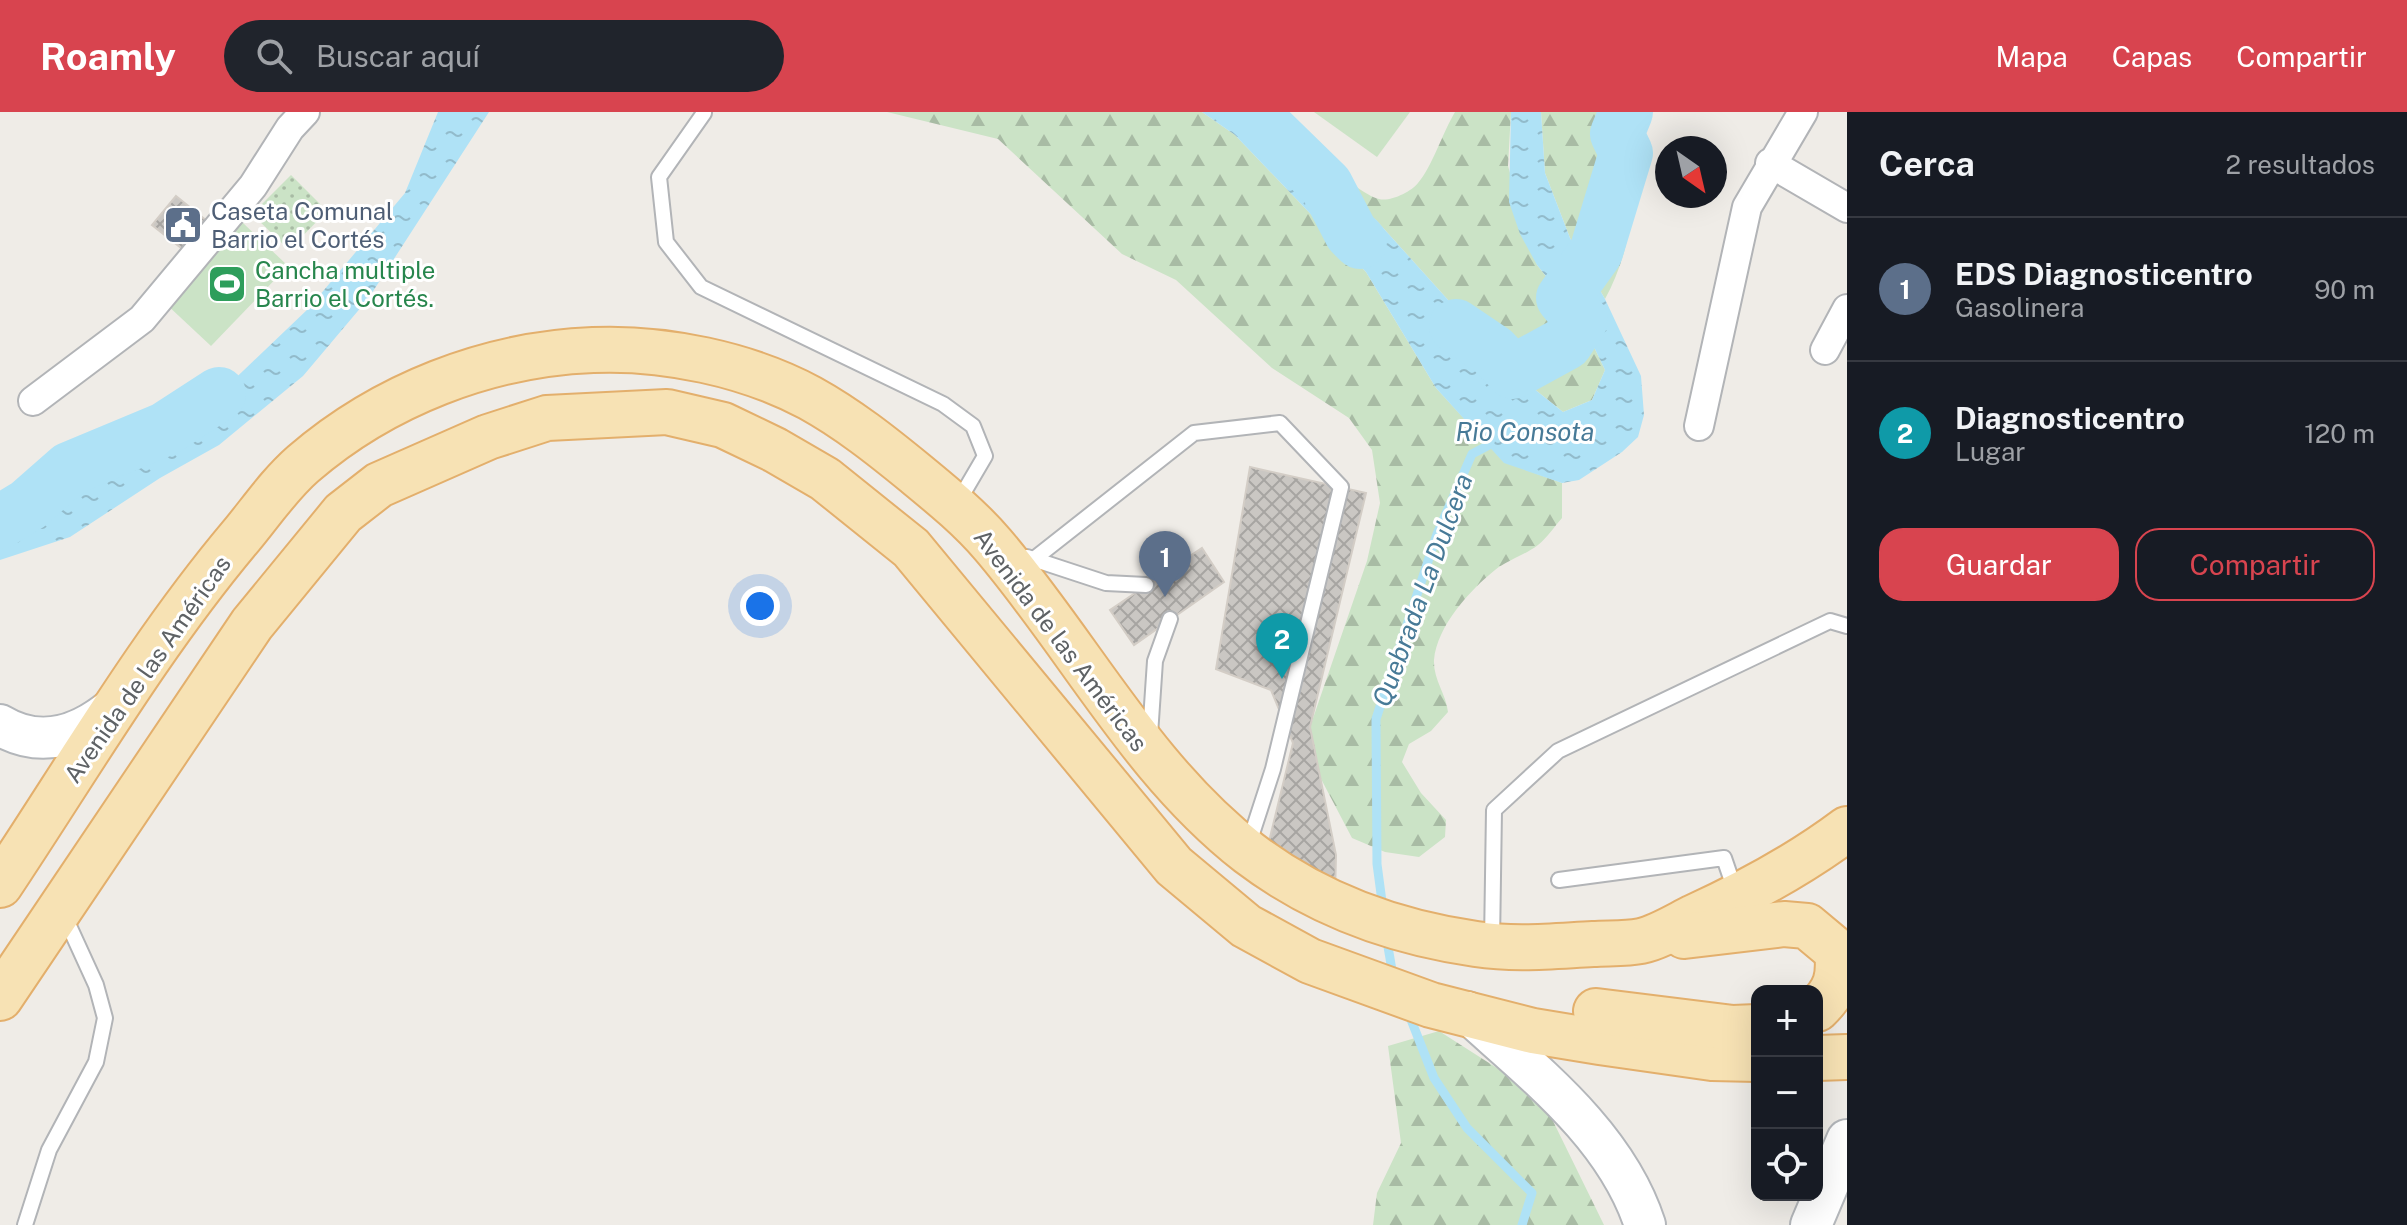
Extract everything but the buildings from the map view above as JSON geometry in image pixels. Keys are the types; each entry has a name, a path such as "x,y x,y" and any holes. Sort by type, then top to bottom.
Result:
{"main road":[{"name":"Avenida de las Américas","path":"0,885 202,582 298,468 347,430 409,395 471,371 548,352 623,348 685,357 743,372 806,396 870,436 1014,553 1148,755 1246,851 1321,898 1394,929 1447,940 1526,949 1642,941 1738,897 1801,863 1847,829"},
{"path":"0,998 252,624 343,513 379,485 488,437 547,418 667,412 723,425 775,450 825,479 911,548 1174,866 1246,926 1310,961 1449,1009 1533,1031 1712,1058 1751,1059"},
{"path":"0,725 32,737 54,739 75,733 101,719 124,698"},
{"path":"1642,941 1784,924 1807,926 1837,951 1840,973 1836,987 1823,1002"},
{"path":"1449,1009 1511,1005 1733,1028 1751,1027"},
{"path":"1449,1009 1569,1105 1610,1158 1645,1225"},
{"path":"1823,1058 1847,1057"},
{"path":"1811,1225 1847,1140"}],"street":[{"path":"33,401 142,319 253,186 290,128 305,112"},
{"path":"1699,426 1747,207 1770,163 1803,112"},
{"path":"1770,163 1847,208"},
{"path":"1825,350 1847,309"}],"lane":[{"path":"704,113 659,177 666,242 701,287 943,404 973,426 985,456 955,506"},
{"path":"1014,553 1194,433 1280,423 1341,487 1273,769 1246,851"},
{"path":"1014,553 1106,583 1146,585"},
{"path":"1148,755 1155,661 1170,619"},
{"path":"1492,946 1494,810 1558,751 1830,621 1847,626"},
{"path":"1559,880 1724,858 1738,897"},
{"path":"25,1225 49,1150 96,1062 105,1018 96,985 61,908"}],"green space":[{"path":"887,112 1202,112 1235,135 1366,272 1436,388 1504,462 1562,483 1562,518 1538,545 1500,566 1475,588 1448,622 1436,647 1434,667 1448,712 1431,731 1409,744 1402,762 1421,793 1446,820 1445,837 1419,857 1385,852 1352,838 1320,777 1310,727 1367,561 1380,503 1372,450 1349,418 1272,368 1176,280 1122,254 998,139"},
{"path":"1251,112 1276,112 1340,174 1368,194 1384,200 1400,196 1418,183 1455,112 1511,112 1508,166 1537,265 1581,320 1605,370 1592,400 1563,412 1513,372 1376,220 1326,185"},
{"path":"1314,112 1410,112 1377,157"},
{"path":"1541,112 1614,112 1630,172 1632,209 1620,265 1605,299 1570,238 1545,173"},
{"path":"291,175 327,211 289,250 252,214"},
{"name":"Cancha multiple Barrio el Cortés.","path":"242,222 288,266 211,346 165,303"},
{"path":"1439,1031 1500,1070 1552,1119 1604,1225 1373,1225 1377,1193 1401,1143 1388,1046"}],"water":[{"path":"438,112 489,112 368,299 303,376 219,445 160,478 70,537 0,560 0,502 165,429 220,393 309,308 405,193"},
{"name":"Rio Consota","path":"1202,112 1251,112 1267,124 1326,185 1376,220 1513,372 1563,412 1592,400 1605,370 1581,320 1537,265 1520,234 1509,202 1511,112 1541,112 1545,173 1570,238 1605,299 1641,376 1644,415 1638,437 1622,452 1579,480 1562,483 1504,463 1436,388 1366,272 1235,135"}],"waterway":[{"path":"1251,112 1326,185 1351,233 1360,242"},
{"path":"1456,326 1493,351 1513,372 1566,343 1581,320 1563,298 1596,252 1626,153 1617,134 1626,112"},
{"path":"0,522 28,505 69,469 165,429 219,394"},
{"name":"Quebrada La Dulcera","path":"1383,909 1377,864 1376,719 1437,534 1472,454 1489,445 1492,436"},
{"name":"Quebrada La Dulcera","path":"1386,935 1393,976"},
{"path":"1408,1012 1434,1078 1467,1128 1532,1193 1522,1225"}],"place":[{"name":"Caseta Comunal Barrio el Cortés","path":"183,225"},
{"name":"Cancha multiple Barrio el Cortés.","path":"227,284"},
{"name":"EDS Diagnosticentro","path":"1165,597"},
{"name":"Diagnosticentro","path":"1282,679"}]}
